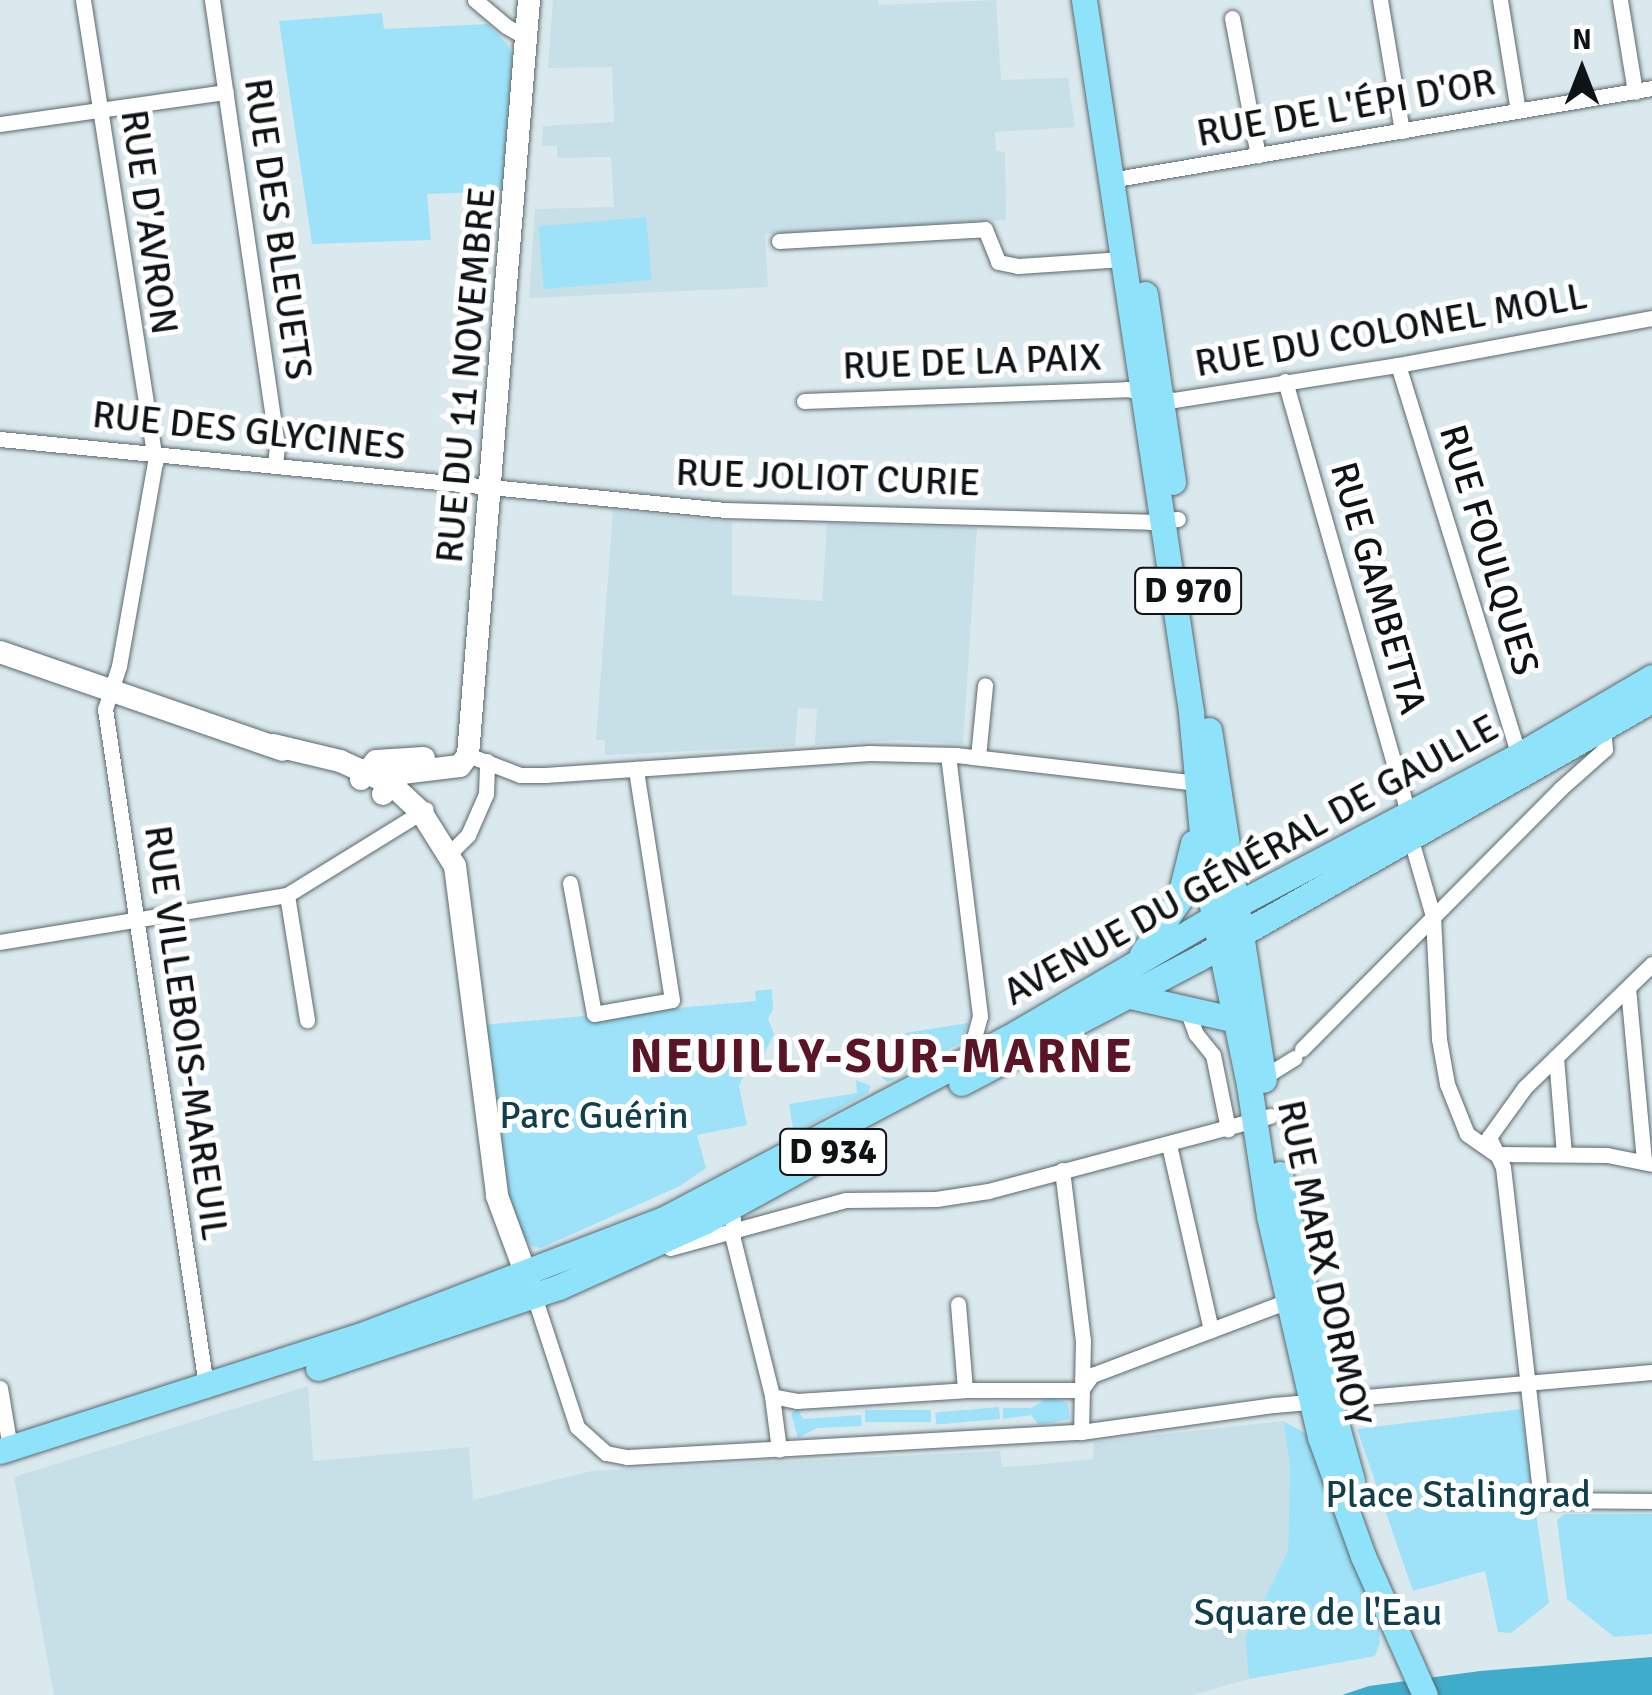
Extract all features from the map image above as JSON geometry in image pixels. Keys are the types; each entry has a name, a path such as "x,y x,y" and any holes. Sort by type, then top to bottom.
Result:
{"main road":[{"name":"D 970","path":"1084,0 1118,179 1123,259 1152,394"},
{"name":"D 970","path":"1092,0 1170,520 1229,941 1237,1025"},
{"name":"D 970","path":"1170,520 1199,824 1224,912"},
{"name":"AVENUE DU GÉNÉRAL DE GAULLE","path":"528,1280 632,1255 730,1208 1229,941 1519,755 1652,676"},
{"name":"AVENUE DU GÉNÉRAL DE GAULLE","path":"528,1280 604,1244 730,1208 968,1060 1224,912 1544,764 1652,700"},
{"path":"1134,964 1180,900 1199,824"},
{"name":"D 970","path":"1229,941 1264,1078"},
{"path":"1126,995 1186,1007 1237,1025"},
{"name":"RUE MARX DORMOY","path":"1237,1025 1292,1239 1320,1402"},
{"name":"RUE MARX DORMOY","path":"1264,1078 1262,1117 1288,1301 1392,1619 1425,1695"},
{"name":"D 934","path":"3,1456 426,1333 528,1280"},
{"name":"D 934","path":"3,1456 528,1280"}],"street":[{"name":"RUE D'AVRON","path":"83,0 153,474 111,690"},
{"name":"RUE DES BLEUETS","path":"212,0 277,446 275,466"},
{"path":"475,0 527,38"},
{"name":"RUE DU 11 NOVEMBRE","path":"477,758 491,488 528,0"},
{"path":"1380,0 1402,131"},
{"path":"1500,0 1518,111"},
{"path":"1620,0 1635,92"},
{"path":"1232,18 1258,156"},
{"name":"RUE DE L'ÉPI D'OR","path":"1118,179 1652,88"},
{"path":"0,124 226,92"},
{"path":"778,242 985,229 998,262 1123,259"},
{"name":"RUE DU COLONEL MOLL","path":"1152,394 1174,400 1398,365 1652,318"},
{"name":"RUE FOULQUES","path":"1398,365 1519,755"},
{"name":"RUE GAMBETTA","path":"1285,381 1433,916 1438,1039 1447,1084 1467,1134 1496,1154"},
{"name":"RUE DE LA PAIX","path":"804,401 1127,389 1152,394"},
{"name":"RUE DES GLYCINES","path":"0,438 491,488"},
{"name":"RUE JOLIOT CURIE","path":"491,488 724,510 1170,520"},
{"path":"0,652 363,776 420,813 449,854 460,883 497,1196 570,1415 586,1438 606,1453 643,1457 1081,1432 1320,1402 1618,1372 1652,1372"},
{"path":"978,757 985,685"},
{"name":"RUE VILLEBOIS-MAREUIL","path":"111,690 104,709 206,1386"},
{"path":"1264,1078 1298,1054 1560,789 1605,749 1603,729"},
{"path":"1560,789 1544,764 1544,752 1564,730"},
{"path":"363,776 376,761 477,758 520,775 869,753 948,754 1197,784"},
{"path":"948,754 980,1016 968,1060"},
{"path":"387,789 410,770 460,766 477,758"},
{"path":"449,854 468,835 486,794 477,758"},
{"path":"570,883 594,1014 672,1000 636,769"},
{"path":"0,942 287,895 420,813"},
{"path":"287,895 307,1020"},
{"path":"1652,964 1556,1057 1490,1132 1503,1167 1541,1500 1652,1500"},
{"path":"1496,1154 1564,1154 1648,1162 1628,988"},
{"path":"1186,1007 1196,1034 1212,1054 1228,1129"},
{"path":"980,1016 990,1030 1006,1039"},
{"path":"1556,1057 1564,1154"},
{"path":"778,1450 772,1396 730,1208 966,1195 1169,1145 1262,1117"},
{"path":"1169,1145 1211,1330"},
{"path":"1062,1170 1083,1340 1081,1432"},
{"path":"1081,1390 1092,1376 1288,1301"},
{"path":"958,1304 965,1390"},
{"path":"0,1388 3,1456"},
{"path":"772,1396 797,1401 965,1390 1081,1390"}],"shaded area":[{"path":"553,0 878,0 879,5 996,0 1001,80 1068,78 1075,127 995,132 996,151 1005,152 1006,220 765,234 768,287 529,298 535,209 614,207 611,157 557,158 557,146 542,146 543,126 614,122 612,67 548,68"},
{"path":"613,510 732,522 732,595 822,601 827,523 977,528 963,744 901,740 815,745 817,709 798,708 795,746 605,755 605,740 596,740"},
{"path":"308,1386 313,1461 469,1447 473,1500 592,1471 1000,1451 1002,1467 1045,1464 1093,1459 1094,1442 1283,1421 1290,1467 1288,1551 1245,1638 1249,1679 1192,1695 54,1695 14,1477"},
{"path":"1652,1657 1652,1695 1342,1695 1369,1686 1480,1671"}],"green space":[{"path":"382,13 384,29 488,24 508,45 514,61 505,191 427,194 431,240 312,244 279,21"},
{"path":"646,217 651,280 544,289 538,226"},
{"name":"Parc Guérin","path":"772,989 773,1009 768,1019 774,1034 760,1062 749,1064 739,1086 747,1125 697,1135 706,1168 680,1186 541,1248 531,1246 511,1219 482,1025 756,1001 755,991"},
{"path":"968,1023 961,1043 888,1082 882,1078 905,1033"},
{"path":"856,1080 871,1086 868,1093 785,1138 783,1130 793,1128 789,1104 857,1093"},
{"path":"1050,1397 1068,1403 1070,1419 1039,1425 1031,1415 1003,1419 1003,1408 1031,1408"},
{"path":"999,1407 1000,1419 936,1425 935,1413"},
{"path":"797,1408 803,1419 861,1415 862,1426 817,1428 798,1438 791,1414"},
{"name":"Place Stalingrad","path":"1521,1409 1549,1603 1511,1633 1498,1632 1485,1571 1413,1591 1357,1429"},
{"path":"865,1410 931,1410 931,1422 865,1422"},
{"name":"Square de l'Eau","path":"1283,1421 1307,1434 1378,1617 1380,1642 1375,1656 1249,1679 1245,1638 1288,1551 1290,1467"},
{"path":"1564,1514 1652,1514 1652,1634 1614,1637 1567,1599 1557,1520"}],"district":[{"name":"NEUILLY-SUR-MARNE","path":"882,1057"}]}
